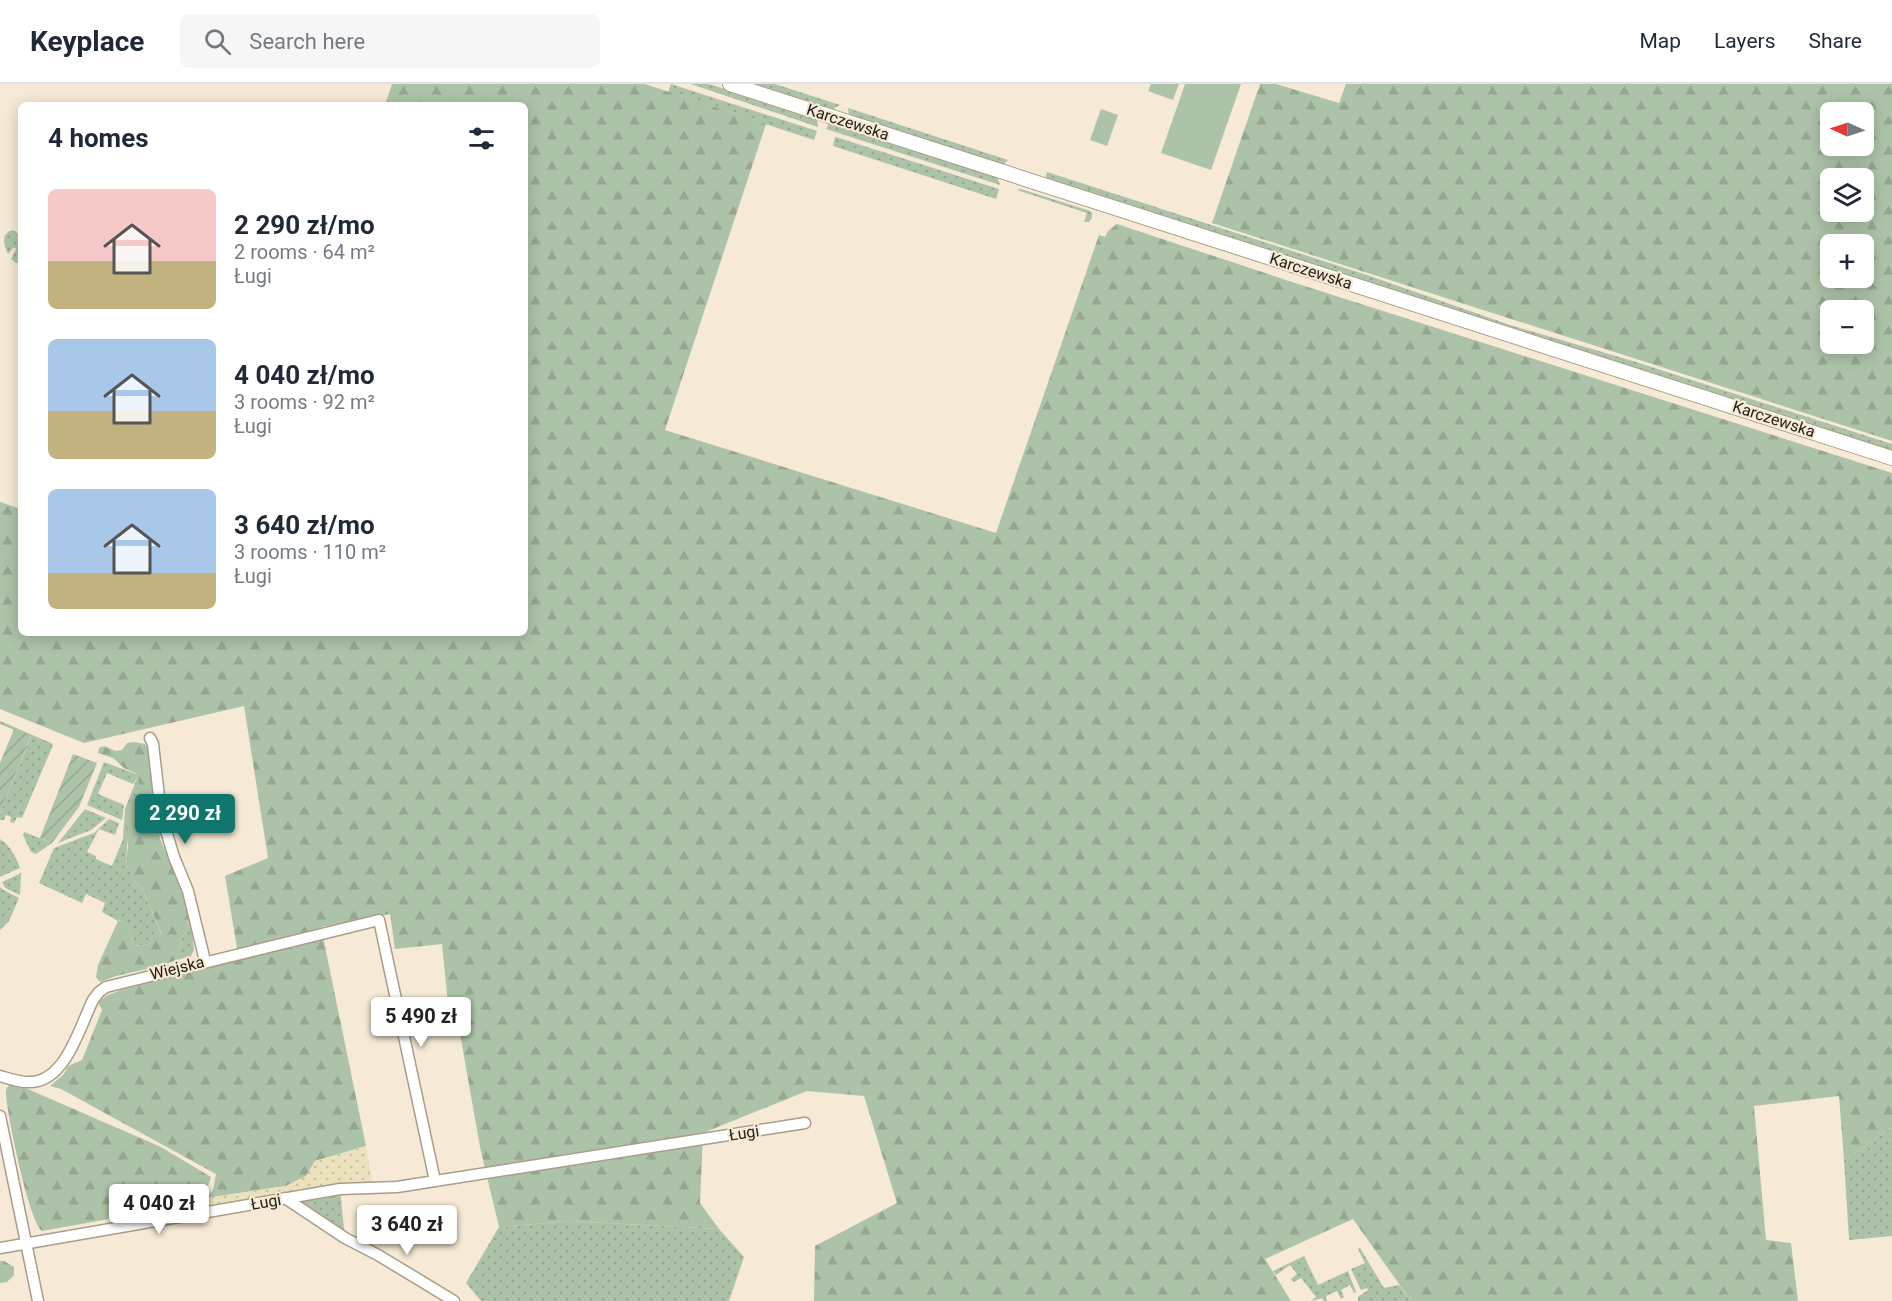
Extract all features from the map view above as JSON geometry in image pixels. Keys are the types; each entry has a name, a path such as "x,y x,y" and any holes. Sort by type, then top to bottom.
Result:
{"main road":[{"name":"Karczewska","path":"730,84 1892,458"}],"street":[{"path":"150,738 153,744 160,814 188,891 205,961"},
{"name":"Wiejska","path":"0,1076 23,1082 45,1079 60,1066 93,1000 106,987 380,920 435,1181"},
{"path":"0,1116 38,1301"},
{"name":"Ługi","path":"27,1244 340,1189 397,1187 805,1123"},
{"path":"285,1198 345,1238 454,1301"},
{"path":"0,1248 27,1244"}],"green space":[{"path":"392,84 645,84 766,124 665,430 996,533 1099,235 1105,237 1108,231 1117,224 1892,473 1892,1128 1844,1160 1839,1096 1754,1106 1766,1240 1791,1243 1798,1301 1411,1301 1353,1219 1265,1259 1291,1301 814,1301 815,1246 897,1203 864,1096 807,1091 703,1133 700,1203 719,1229 568,1221 499,1227 480,1147 455,1005 448,1004 442,944 395,949 390,914 321,927 366,1146 315,1161 306,1176 286,1186 206,1198 213,1190 216,1174 61,1089 50,1086 64,1074 68,1066 82,1060 102,1010 98,1002 106,996 121,990 239,960 225,876 268,858 244,706 84,743 0,709 0,502 18,508 18,636 528,636 528,102 386,102"},
{"path":"671,84 817,131 814,140 668,92"},
{"path":"691,84 709,84 817,119 818,127"},
{"path":"747,84 775,84 840,105 830,111"},
{"path":"1151,84 1179,84 1173,100 1148,91"},
{"path":"1185,84 1241,84 1211,170 1161,153"},
{"path":"1260,84 1276,84 1339,103 1346,84 1892,84 1892,441 1212,223"},
{"path":"848,108 1008,160 1003,165 849,117"},
{"path":"1101,109 1118,115 1107,146 1090,140"},
{"path":"829,124 997,177 1000,185 826,129"},
{"path":"835,137 999,189 996,199 833,146"},
{"path":"1047,172 1367,275 1510,325 1636,362 1892,444 1892,451 1045,180"},
{"path":"1021,189 1090,211 1092,218 1089,222 1084,222 1087,213 1017,190"},
{"path":"13,230 18,233 18,263 11,259 16,249 14,247 8,254 4,243 6,234"},
{"path":"0,721 53,745 22,818 17,817 14,823 10,822 11,817 6,815 4,820 0,820 0,813 31,737 0,724"},
{"path":"14,729 31,736 0,813 0,763"},
{"path":"127,743 145,744 149,749 160,839 181,886 189,920 187,930 181,940 177,960 100,982 96,977 98,965 118,921 126,921 134,945 149,944 162,935 143,890 136,883 126,865 128,846 125,819 138,793 139,775 124,768 113,758 98,753 99,748 104,746 116,751 122,750"},
{"path":"73,754 97,763 79,807 52,843 40,838"},
{"path":"104,762 139,775 139,793 129,814 126,865 136,883 143,890 162,936 146,945 134,945 128,927 120,920 102,912 105,903 86,894 82,903 39,883 54,848 94,833 109,819 119,823 115,835 99,829 87,852 112,866 123,839 125,809 137,778 133,784 107,773 98,794 124,805 122,820 87,805"},
{"path":"85,809 106,818 91,830 58,843"},
{"path":"24,832 52,843 36,854 31,852 23,835"},
{"path":"0,839 12,852 20,868 0,877"},
{"path":"21,873 20,895 5,888 2,882"},
{"path":"0,887 19,898 9,921 0,930"},
{"path":"189,920 191,921 194,950 191,956 177,960 181,940 187,930"},
{"path":"14,1083 161,1147 211,1177 206,1189 197,1200 42,1231 31,1209 25,1189 10,1123 6,1091 9,1085"},
{"path":"1892,1128 1892,1236 1849,1240 1844,1160"},
{"path":"340,1189 345,1238 285,1198"},
{"path":"568,1221 719,1229 744,1257 729,1301 481,1301 466,1283 499,1227"},
{"path":"1360,1248 1384,1288 1399,1285 1411,1301 1358,1301 1358,1297 1368,1290 1367,1288 1361,1290 1351,1269 1365,1263 1358,1249"},
{"path":"1304,1256 1318,1285 1348,1271 1356,1292 1354,1293 1350,1285 1341,1290 1344,1297 1341,1299 1337,1291 1326,1296 1327,1301 1323,1298 1311,1301 1316,1297 1301,1278 1294,1282 1291,1279 1297,1274 1290,1265 1276,1275 1273,1271"},
{"path":"0,1261 14,1267 14,1275 7,1282 0,1283"}],"sand":[{"path":"366,1146 373,1187 192,1215 206,1198 286,1186 306,1176 315,1161"}]}
